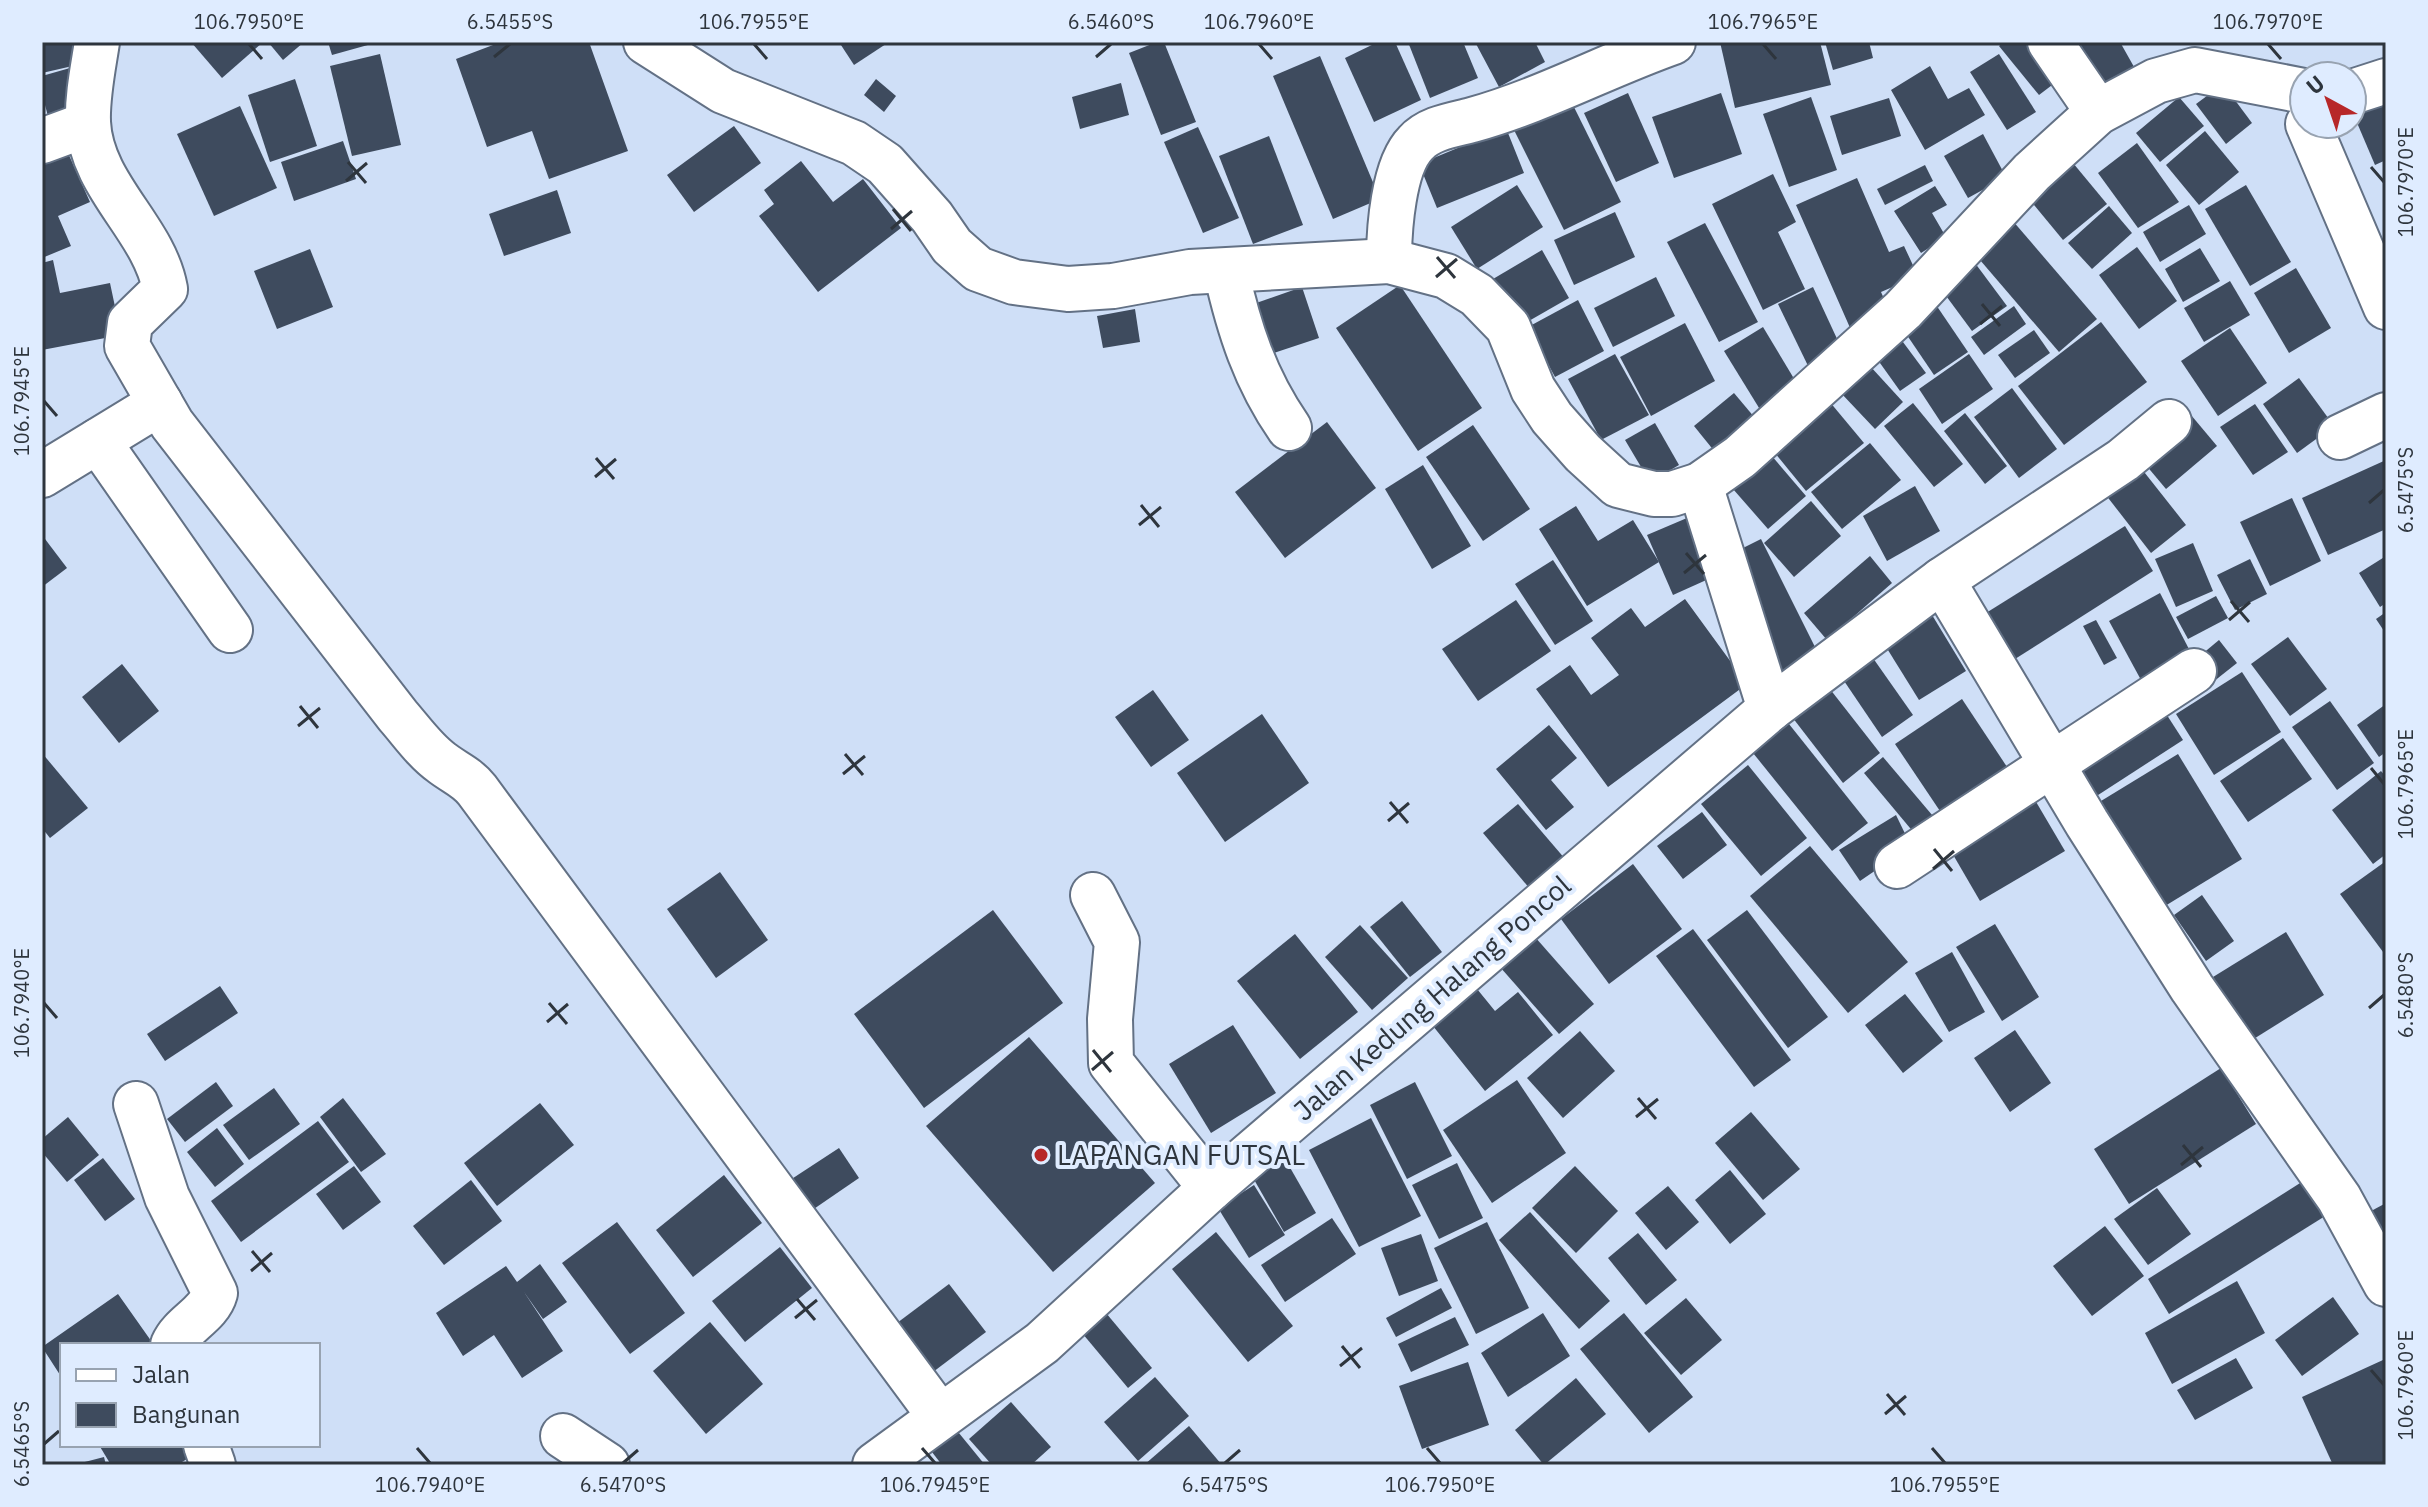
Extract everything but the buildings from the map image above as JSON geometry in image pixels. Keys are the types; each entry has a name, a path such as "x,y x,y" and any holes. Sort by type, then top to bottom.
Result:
{"street":[{"path":"97,42 88,124 94,152 110,186 148,241 163,277 165,289 130,323 126,333 127,346 160,403 218,486 398,716 442,763 467,778 492,809 939,1415"},
{"path":"646,42 723,91 854,143 885,164 932,217 952,246 978,269 1040,288 1113,286 1190,272 1389,261 1446,276 1477,295 1508,327 1533,389 1552,418 1618,485 1654,494 1672,494 1700,485 1740,457 1903,310 2032,172 2098,112 2156,81 2195,70 2288,100"},
{"path":"1389,261 1388,225 1395,194 1409,151 1427,133 1513,108 1673,42"},
{"path":"2050,42 2098,112"},
{"path":"42,141 88,124"},
{"path":"2317,140 2386,307"},
{"path":"1226,271 1246,350 1273,406 1289,428"},
{"path":"42,475 160,403"},
{"path":"2340,437 2386,415"},
{"name":"Jalan Kedung Halang Poncol","path":"875,1465 939,1415 1042,1343 1211,1188 1409,1022 1589,860 1770,709 1942,580 2123,460 2169,422"},
{"path":"98,441 230,630"},
{"path":"1700,485 1770,709"},
{"path":"1942,580 2192,988 2339,1198 2386,1284"},
{"path":"1897,866 2194,671"},
{"path":"1093,895 1117,942 1110,1019 1111,1063 1211,1188"},
{"path":"136,1104 167,1197 215,1293 212,1303 183,1327 174,1343"},
{"path":"563,1436 607,1465"}],"place":[{"name":"LAPANGAN FUTSAL","path":"1041,1155"}]}
